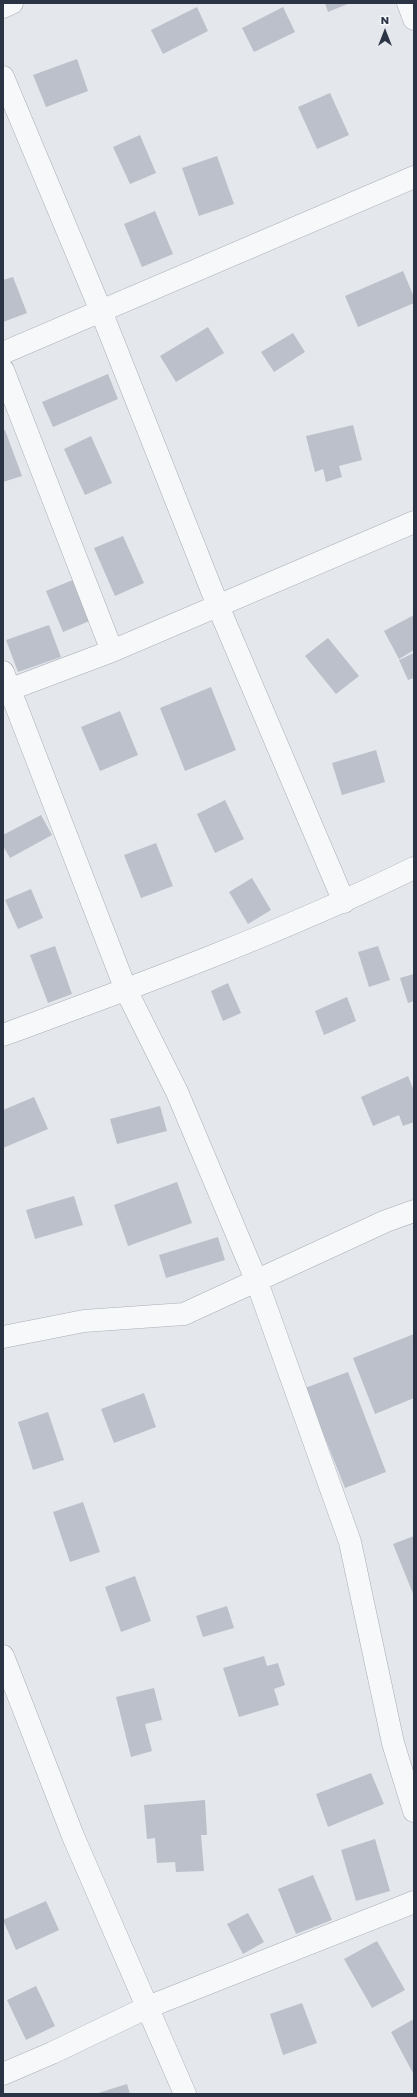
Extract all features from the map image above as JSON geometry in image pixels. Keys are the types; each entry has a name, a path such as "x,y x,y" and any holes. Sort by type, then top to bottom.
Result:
{"street":[{"path":"3,7 12,3"},
{"path":"408,3 414,19"},
{"path":"3,77 101,311 218,606 344,902"},
{"path":"3,353 414,177"},
{"path":"3,370 112,650"},
{"path":"414,522 112,650 5,685 126,990 177,1092 257,1282 350,1542 393,1743 414,1811"},
{"path":"3,1035 126,990 344,902 414,868"},
{"path":"3,1337 84,1321 184,1314 257,1282 386,1221 414,1211"},
{"path":"3,1656 73,1836 185,2094"},
{"path":"3,2074 52,2053 148,2007 414,1902"}],"building":[{"path":"325,3 350,3 328,12"},
{"path":"197,7 208,31 163,54 151,30"},
{"path":"283,7 295,32 254,52 242,28"},
{"path":"77,59 88,91 46,107 33,75"},
{"path":"330,93 349,135 317,149 298,107"},
{"path":"140,135 156,173 130,184 113,147"},
{"path":"217,156 234,204 199,216 182,168"},
{"path":"155,211 173,254 142,267 124,224"},
{"path":"403,271 414,297 414,303 358,327 345,296"},
{"path":"13,277 27,313 3,322 3,280"},
{"path":"208,327 224,353 176,382 160,356"},
{"path":"293,333 305,352 274,372 261,352"},
{"path":"108,374 118,399 53,427 42,402"},
{"path":"353,425 362,460 339,466 342,477 326,482 323,469 315,472 306,436"},
{"path":"5,430 22,476 3,482 3,431"},
{"path":"91,436 112,483 85,495 64,449"},
{"path":"123,536 144,583 115,596 94,548"},
{"path":"75,579 92,620 63,632 46,591"},
{"path":"414,615 414,650 399,659 384,631"},
{"path":"49,625 61,657 18,672 6,640"},
{"path":"328,638 359,676 336,694 305,656"},
{"path":"414,653 414,678 408,680 399,660"},
{"path":"211,687 236,750 185,771 160,708"},
{"path":"120,711 138,755 100,771 81,727"},
{"path":"376,750 385,782 342,795 332,763"},
{"path":"225,800 244,839 215,853 197,814"},
{"path":"41,815 52,835 10,858 3,846 3,835"},
{"path":"156,843 173,886 141,898 124,855"},
{"path":"252,878 271,910 248,924 229,892"},
{"path":"31,889 43,918 18,929 5,900"},
{"path":"55,946 72,994 48,1003 30,955"},
{"path":"378,946 390,980 369,987 358,952"},
{"path":"414,974 414,1001 408,1003 400,978"},
{"path":"228,983 241,1013 223,1021 211,991"},
{"path":"347,997 356,1021 324,1035 315,1011"},
{"path":"408,1076 414,1091 414,1122 403,1126 399,1115 373,1126 361,1097"},
{"path":"34,1097 48,1129 3,1148 3,1110"},
{"path":"160,1106 167,1131 117,1144 110,1119"},
{"path":"177,1182 192,1223 128,1246 114,1205"},
{"path":"74,1196 83,1225 35,1239 26,1210"},
{"path":"218,1237 225,1260 166,1278 159,1255"},
{"path":"414,1334 414,1398 375,1414 353,1358"},
{"path":"348,1372 386,1472 345,1488 305,1388"},
{"path":"144,1393 156,1427 114,1443 101,1409"},
{"path":"48,1412 64,1460 33,1470 18,1422"},
{"path":"83,1502 100,1552 70,1562 53,1512"},
{"path":"414,1536 414,1596 393,1544"},
{"path":"135,1576 151,1621 121,1632 105,1587"},
{"path":"227,1606 234,1628 203,1637 196,1616"},
{"path":"264,1656 267,1666 278,1663 285,1685 274,1689 279,1705 239,1717 223,1668"},
{"path":"154,1688 162,1720 145,1724 152,1751 131,1757 116,1697"},
{"path":"371,1773 384,1804 328,1827 316,1794"},
{"path":"205,1800 207,1835 201,1835 204,1871 176,1872 175,1862 157,1863 155,1838 147,1839 144,1805"},
{"path":"375,1839 390,1891 356,1901 341,1850"},
{"path":"313,1875 332,1920 296,1934 278,1889"},
{"path":"46,1901 59,1930 16,1950 3,1920"},
{"path":"248,1913 264,1942 243,1954 227,1924"},
{"path":"377,1941 405,1990 372,2008 344,1959"},
{"path":"36,1986 55,2026 26,2040 7,2000"},
{"path":"302,2003 317,2043 283,2055 270,2014"},
{"path":"414,2019 414,2075 391,2032"},
{"path":"127,2084 130,2094 95,2094"}]}
